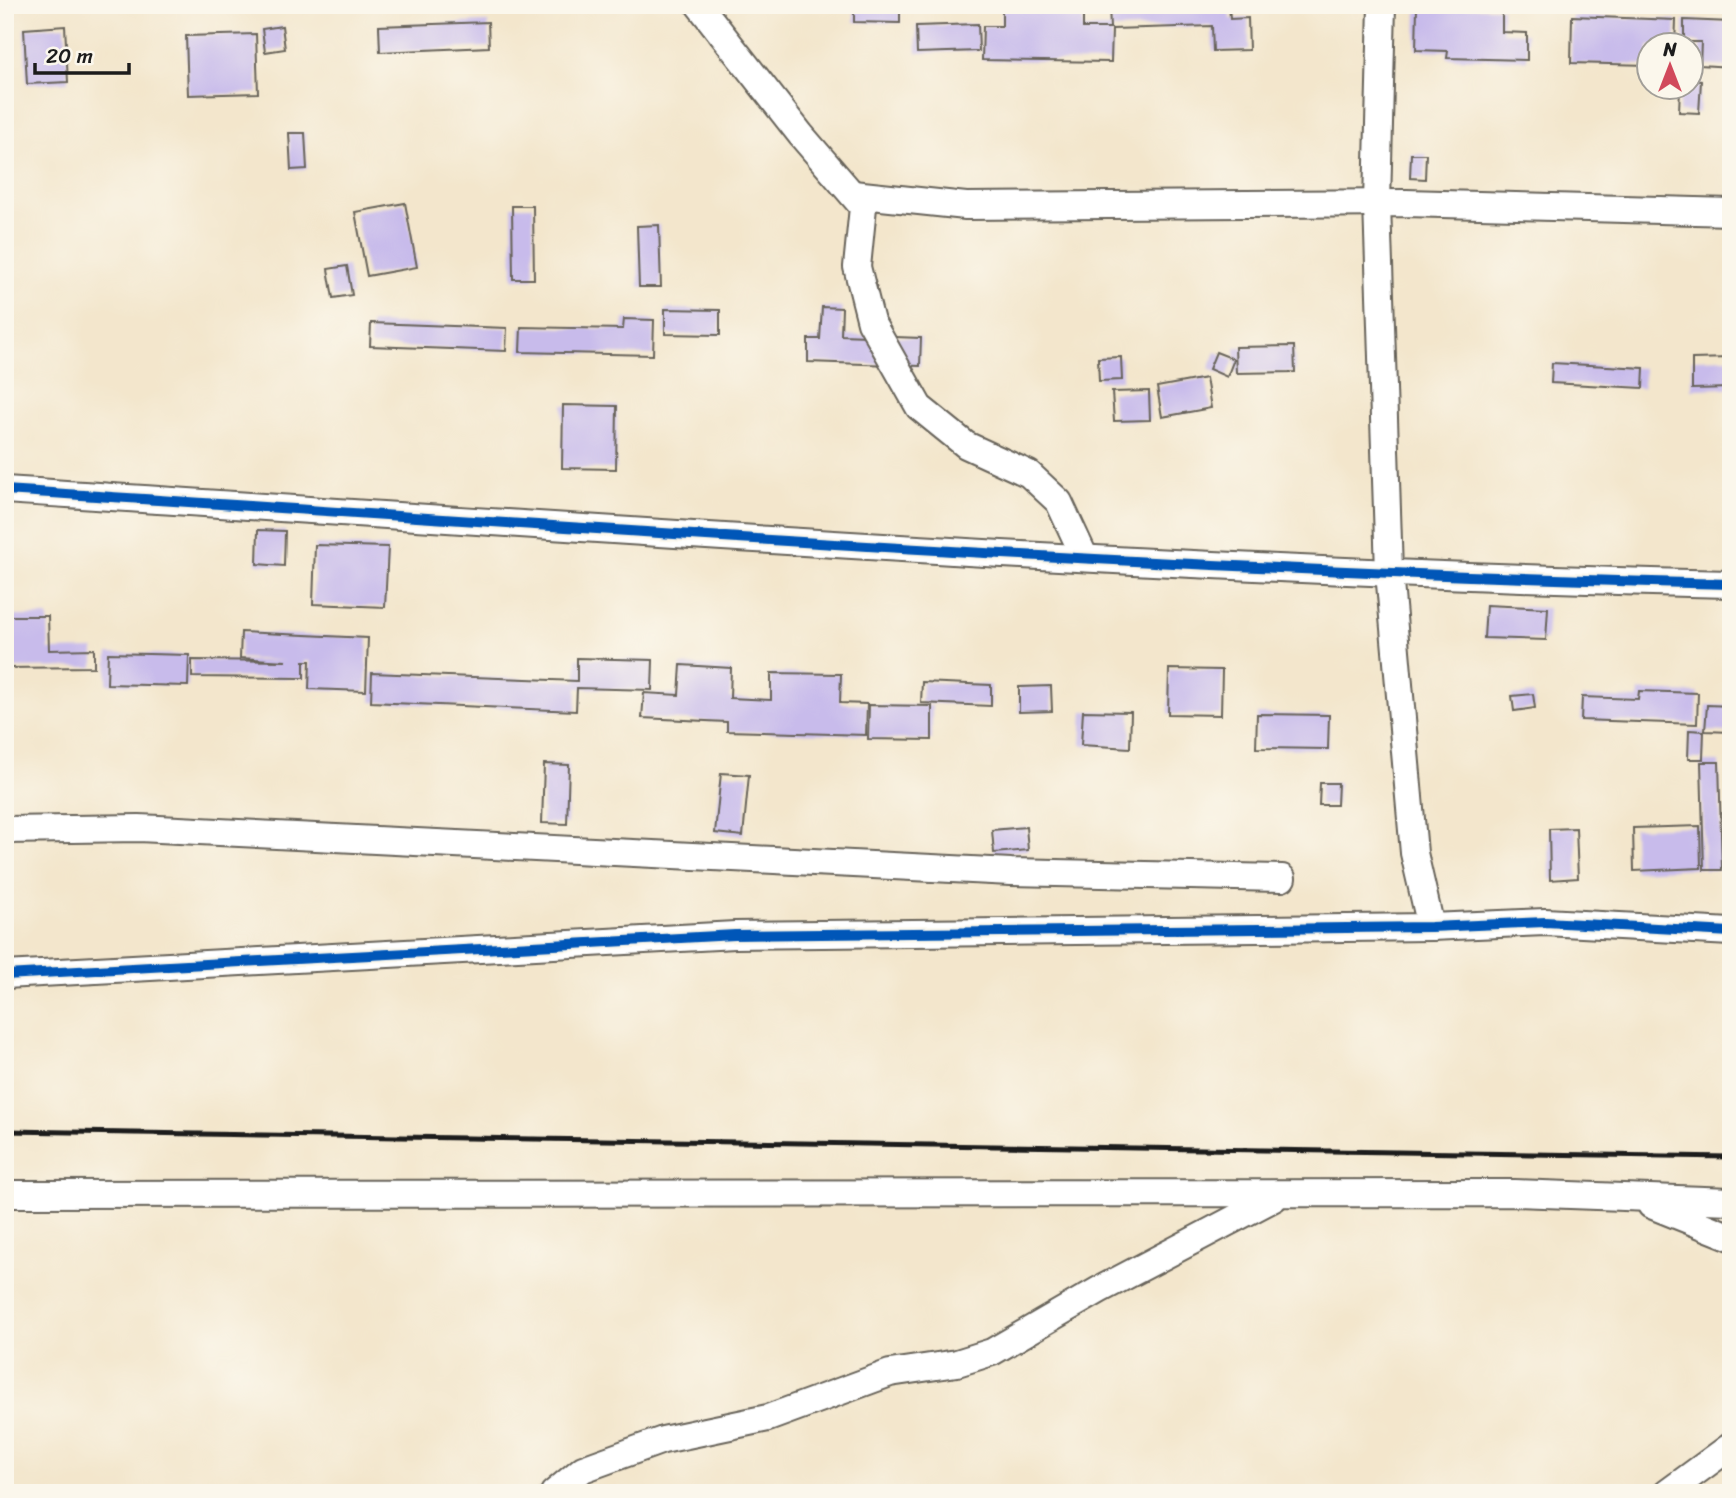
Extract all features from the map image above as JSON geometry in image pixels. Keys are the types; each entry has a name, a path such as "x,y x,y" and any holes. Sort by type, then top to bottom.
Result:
{"street":[{"path":"699,5 801,135 863,207 857,267 871,322 919,407 966,444 1029,474 1059,502 1084,556"},
{"path":"1382,5 1377,203 1389,572 1414,853 1431,927"},
{"path":"853,194 966,206 1377,203 1731,212"},
{"path":"5,490 778,540 1526,579 1731,584"},
{"path":"5,830 139,828 1011,872 1282,878"},
{"path":"5,975 735,935 1431,927 1545,922 1731,932"},
{"path":"5,1194 1514,1194 1731,1201"},
{"path":"554,1493 583,1469 663,1440 768,1418 890,1373 957,1363 992,1352 1099,1290 1278,1196"},
{"path":"1633,1198 1731,1237"},
{"path":"1667,1493 1731,1447"}],"building":[{"path":"854,5 900,5 900,23 854,22"},
{"path":"1002,5 1083,5 1083,28 1110,28 1109,5 1229,5 1230,19 1248,18 1249,50 1213,51 1212,26 1112,29 1111,62 982,60 983,26 1002,26"},
{"path":"1682,5 1704,5 1703,13 1681,10"},
{"path":"1417,7 1502,8 1502,32 1527,33 1527,60 1447,58 1448,51 1416,50"},
{"path":"1572,16 1676,20 1676,32 1634,32 1634,65 1571,63"},
{"path":"1684,20 1731,22 1731,67 1704,65 1704,32 1684,32"},
{"path":"488,22 489,47 380,52 379,26"},
{"path":"978,24 979,51 917,53 916,26"},
{"path":"65,26 68,82 27,84 24,29"},
{"path":"282,26 285,49 265,52 262,29"},
{"path":"256,34 258,93 188,95 186,36"},
{"path":"1679,102 1700,102 1699,113 1679,112"},
{"path":"289,133 305,133 307,169 291,170"},
{"path":"1411,154 1426,154 1425,179 1410,178"},
{"path":"405,203 417,267 367,276 355,212"},
{"path":"512,206 533,206 534,279 513,279"},
{"path":"659,225 661,287 639,287 637,226"},
{"path":"347,266 352,295 333,298 328,269"},
{"path":"822,307 842,308 841,335 921,338 920,366 808,362 808,339 820,339"},
{"path":"665,309 720,310 720,335 665,334"},
{"path":"624,319 654,320 653,355 520,352 521,327 623,329"},
{"path":"371,323 507,328 506,351 370,346"},
{"path":"1294,346 1295,372 1236,373 1235,347"},
{"path":"1216,352 1234,359 1227,377 1209,369"},
{"path":"1121,357 1122,380 1099,381 1098,358"},
{"path":"1731,358 1731,388 1692,389 1692,359"},
{"path":"1552,363 1644,368 1643,388 1551,383"},
{"path":"1206,378 1211,408 1162,417 1157,387"},
{"path":"1149,391 1150,420 1114,421 1112,392"},
{"path":"563,405 617,406 616,469 562,468"},
{"path":"258,530 285,531 284,566 257,564"},
{"path":"315,545 388,547 385,607 313,604"},
{"path":"1486,605 1548,608 1546,640 1484,638"},
{"path":"5,616 48,616 49,650 94,649 94,667 5,668"},
{"path":"241,632 368,638 366,691 309,689 310,661 304,661 304,678 192,677 192,660 286,661 240,658"},
{"path":"108,653 189,655 188,686 107,684"},
{"path":"577,658 653,660 652,690 577,688 576,711 371,702 372,673 577,681"},
{"path":"681,665 731,668 730,698 771,700 771,673 841,674 840,703 867,704 866,735 727,731 727,722 642,718 644,693 679,695"},
{"path":"1169,669 1222,670 1221,715 1168,714"},
{"path":"922,682 991,685 991,706 921,703"},
{"path":"1051,686 1052,711 1019,712 1019,687"},
{"path":"1639,691 1698,693 1697,724 1581,720 1582,697 1638,699"},
{"path":"1533,694 1535,708 1514,711 1512,696"},
{"path":"869,705 932,706 932,740 868,739"},
{"path":"1707,705 1731,706 1731,732 1705,731"},
{"path":"1083,711 1131,712 1130,748 1081,745"},
{"path":"1257,714 1329,715 1328,749 1256,748"},
{"path":"1689,730 1704,731 1703,759 1688,759"},
{"path":"1701,762 1719,762 1722,870 1704,870"},
{"path":"544,764 569,765 567,824 542,823"},
{"path":"721,773 749,775 743,836 715,833"},
{"path":"1320,783 1338,783 1337,805 1319,805"},
{"path":"1700,826 1701,868 1634,871 1633,828"},
{"path":"1026,827 1028,850 994,853 992,830"},
{"path":"1576,828 1578,878 1550,880 1549,829"}],"railway":[{"path":"5,1131 1731,1157"}],"cycle path":[{"path":"5,490 652,533 1083,558 1515,578 1731,584"},
{"path":"5,975 735,935 1431,927 1545,922 1731,932"}]}
